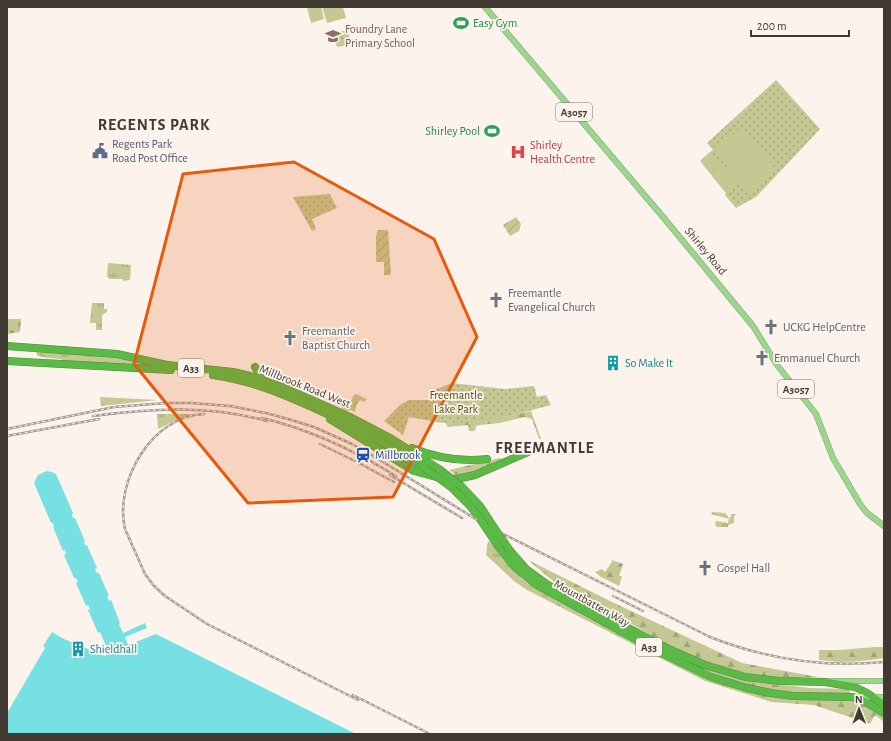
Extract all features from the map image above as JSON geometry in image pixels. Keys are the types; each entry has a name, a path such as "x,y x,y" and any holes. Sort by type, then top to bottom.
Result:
{"highway":[{"name":"Millbrook Road West","path":"7,346 117,354 167,365 233,372 245,375 251,372 255,367 262,379 345,414 392,439 439,469"},
{"name":"Millbrook Road West","path":"7,361 161,369 231,377 251,382 277,391 368,433 426,468"},
{"path":"306,404 414,471 431,477 451,479 468,477 484,472 528,452"},
{"path":"392,439 420,451 444,458 467,460 487,459"},
{"name":"Mountbatten Way","path":"426,468 451,487 468,503 498,546 521,573 537,584 659,652 711,677 741,687 793,696 853,697"},
{"name":"Mountbatten Way","path":"439,469 462,487 480,506 511,552 526,569 548,585 668,649 705,665 745,677 780,681 825,682"},
{"name":"A33","path":"825,682 855,688 874,697 884,705"},
{"name":"A33","path":"853,697 870,704 884,713"}],"main road":[{"name":"Shirley Road","path":"485,7 663,217 753,326 777,365 816,414 833,458 860,504 874,519 884,526"},
{"name":"Mountbatten Way","path":"825,682 884,681"},
{"name":"Mountbatten Way","path":"853,697 884,697"}],"highlighted area":[{"path":"294,162 434,239 477,337 393,497 248,503 134,364 183,174"}],"green space":[{"path":"321,7 324,19 311,23 307,8"},
{"path":"322,7 343,7 346,18 327,23"},
{"path":"347,30 351,42 347,43 347,45 337,47 333,34"},
{"path":"776,80 820,129 756,197 736,208 700,161 713,150 707,143"},
{"path":"742,127 777,170 749,194 739,182 726,193 716,181 720,177 716,180 711,174 723,164 728,170 729,169 714,151"},
{"path":"711,151 716,158 710,163 717,158 722,164 710,173 701,160"},
{"path":"330,194 337,208 312,219 316,229 312,231 293,197"},
{"path":"516,217 521,224 519,231 510,236 503,225"},
{"path":"378,230 388,230 391,275 384,275 384,262 376,262 376,236"},
{"path":"108,263 131,265 130,280 123,281 123,279 109,279 107,276"},
{"path":"92,303 104,303 104,309 107,309 107,312 102,315 102,330 96,330 96,323 90,323"},
{"path":"7,319 21,319 20,332 7,334"},
{"path":"36,351 117,356 154,364 153,366 63,361 61,359 46,358 37,355"},
{"name":"Freemantle Lake Park","path":"452,383 505,389 534,386 537,397 546,395 551,405 510,416 463,422 443,423 409,417 403,435 384,421 401,404 409,400 430,400 433,397 434,390"},
{"path":"356,394 367,399 364,402 360,400 356,405 355,412 342,409 343,406 347,408"},
{"path":"100,397 158,400 101,406"},
{"path":"531,411 541,439 539,439 532,419 525,417 500,423 476,426 475,431 469,431 468,425 448,427 446,423 510,416"},
{"path":"157,414 193,414 158,429"},
{"path":"500,458 505,461 475,472 457,476 449,470"},
{"path":"712,512 725,513 730,519 731,514 736,514 734,516 734,523 728,525 728,527 717,527 715,524 716,521 728,523 729,519 711,514"},
{"path":"488,541 493,544 523,579 546,594 643,647 760,694 759,698 705,681 527,590 514,581 486,555"},
{"path":"528,560 612,602 742,663 818,677 797,678 757,676 708,664 668,646 607,609 559,586"},
{"path":"612,560 623,564 619,576 622,576 619,586 601,577 595,572 602,569 605,572"},
{"path":"883,647 884,658 852,662 819,660 819,650"},
{"path":"666,650 692,663 716,672 753,682 750,686 700,670 665,652"},
{"path":"753,682 810,688 850,689 850,694 797,693 750,686"},
{"path":"760,694 857,701 884,716 884,722 875,715 870,724 814,705 771,702 759,698"}],"water":[{"path":"47,471 56,474 73,513 73,518 75,518 85,541 85,545 87,545 97,568 95,569 97,573 99,573 109,596 107,597 109,601 111,600 123,633 145,623 147,628 125,637 128,645 156,634 356,734 7,734 7,713 45,648 43,646 52,632 64,639 105,656 109,653 88,610 90,609 88,605 86,606 76,583 78,582 76,578 74,578 64,555 66,554 65,550 63,551 53,527 53,523 51,523 34,483 38,475"}],"railway":[{"path":"7,429 114,407 166,403 230,406 266,413 314,427 352,444 487,526 710,637 752,651 796,660 839,664 884,662"},
{"path":"93,416 137,411 202,410 224,412 267,421"},
{"path":"204,414 185,418 168,426 153,439 141,454 131,472 125,491 123,510 125,529 145,574 154,586 165,596 207,624 358,700"},
{"path":"262,418 297,428 331,442 396,476"},
{"path":"7,436 99,419"},
{"path":"320,444 394,482"},
{"path":"390,475 462,518"},
{"path":"613,596 643,611"},
{"path":"353,695 430,734"}],"place":[{"name":"Easy Gym","path":"461,23"},
{"name":"Foundry Lane Primary School","path":"333,36"},
{"name":"Shirley Pool","path":"492,131"},
{"name":"Regents Park Road Post Office","path":"100,151"},
{"name":"Shirley Health Centre","path":"518,152"},
{"name":"Freemantle Evangelical Church","path":"496,300"},
{"name":"UCKG HelpCentre","path":"771,327"},
{"name":"Freemantle Baptist Church","path":"290,338"},
{"name":"Emmanuel Church","path":"762,358"},
{"name":"So Make It","path":"613,363"},
{"name":"Millbrook","path":"363,455"},
{"name":"Gospel Hall","path":"705,568"},
{"name":"Shieldhall","path":"78,649"}],"district":[{"name":"REGENTS PARK","path":"154,125"},
{"name":"FREEMANTLE","path":"545,448"}]}
